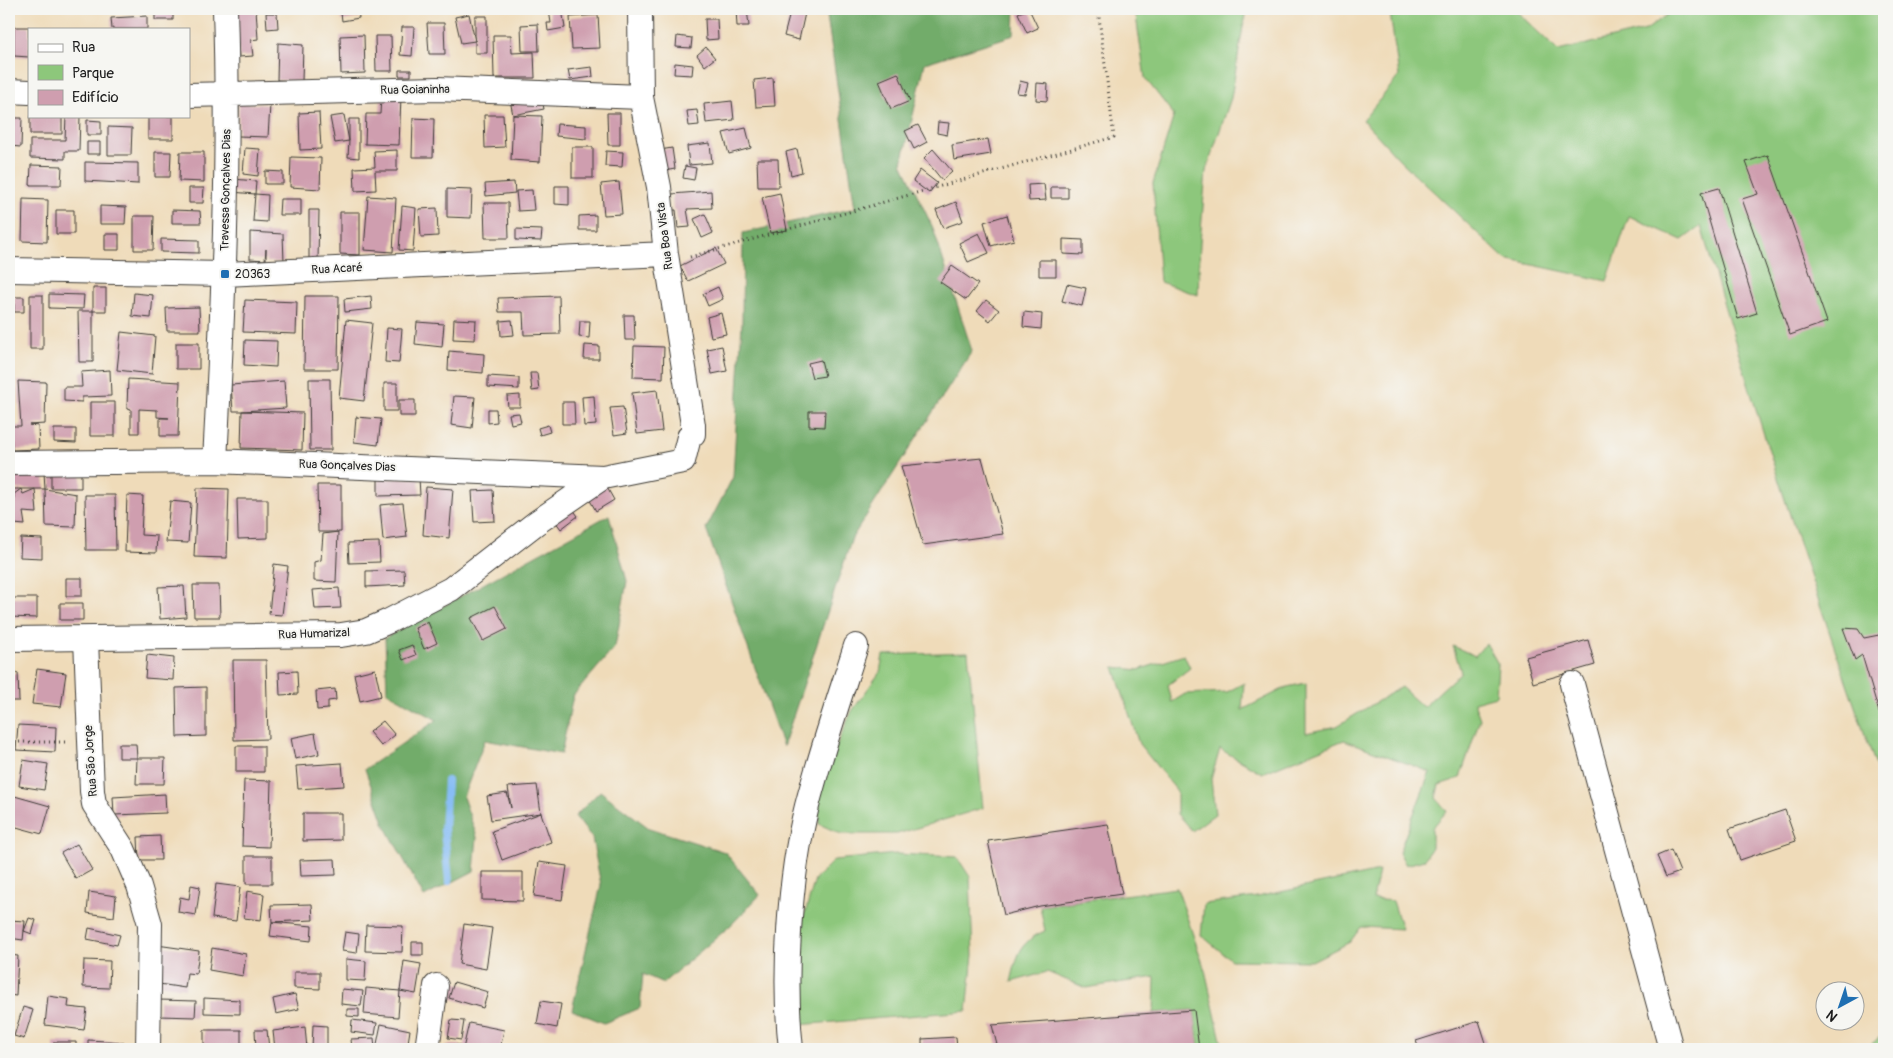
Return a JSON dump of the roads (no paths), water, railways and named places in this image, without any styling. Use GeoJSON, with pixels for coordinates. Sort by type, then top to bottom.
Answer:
{"type":"FeatureCollection","features":[{"type":"Feature","properties":{"kind":"street","name":"Travessa Gonçalves Dias"},"geometry":{"type":"LineString","coordinates":[[216,461],[225,274],[228,95],[225,9]]}},
{"type":"Feature","properties":{"kind":"street","name":"Rua Boa Vista"},"geometry":{"type":"LineString","coordinates":[[640,9],[641,97],[659,187],[667,259],[693,425],[693,434],[690,437],[683,461]]}},
{"type":"Feature","properties":{"kind":"street","name":"Rua Goianinha"},"geometry":{"type":"LineString","coordinates":[[190,94],[228,95],[437,89],[641,97]]}},
{"type":"Feature","properties":{"kind":"street"},"geometry":{"type":"LineString","coordinates":[[9,91],[28,92]]}},
{"type":"Feature","properties":{"kind":"street","name":"Rua Acaré"},"geometry":{"type":"LineString","coordinates":[[9,270],[225,274],[667,259]]}},
{"type":"Feature","properties":{"kind":"street","name":"Rua Gonçalves Dias"},"geometry":{"type":"LineString","coordinates":[[9,463],[216,461],[603,477],[683,461]]}},
{"type":"Feature","properties":{"kind":"street","name":"Rua Humarizal"},"geometry":{"type":"LineString","coordinates":[[9,639],[341,635],[366,630],[451,589],[536,523],[603,477]]}},
{"type":"Feature","properties":{"kind":"street","name":"Rua São Jorge"},"geometry":{"type":"LineString","coordinates":[[86,639],[94,804],[123,849],[139,886],[150,924],[148,1049]]}},
{"type":"Feature","properties":{"kind":"street"},"geometry":{"type":"LineString","coordinates":[[792,1049],[788,964],[791,908],[799,850],[806,808],[856,646]]}},
{"type":"Feature","properties":{"kind":"street"},"geometry":{"type":"LineString","coordinates":[[1572,684],[1671,1049]]}},
{"type":"Feature","properties":{"kind":"street"},"geometry":{"type":"LineString","coordinates":[[427,1049],[436,986]]}},
{"type":"Feature","properties":{"kind":"waterway"},"geometry":{"type":"LineString","coordinates":[[447,781],[444,830],[449,881]]}},
{"type":"Feature","properties":{"kind":"place","name":"20363"},"geometry":{"type":"Point","coordinates":[225,274]}}]}
